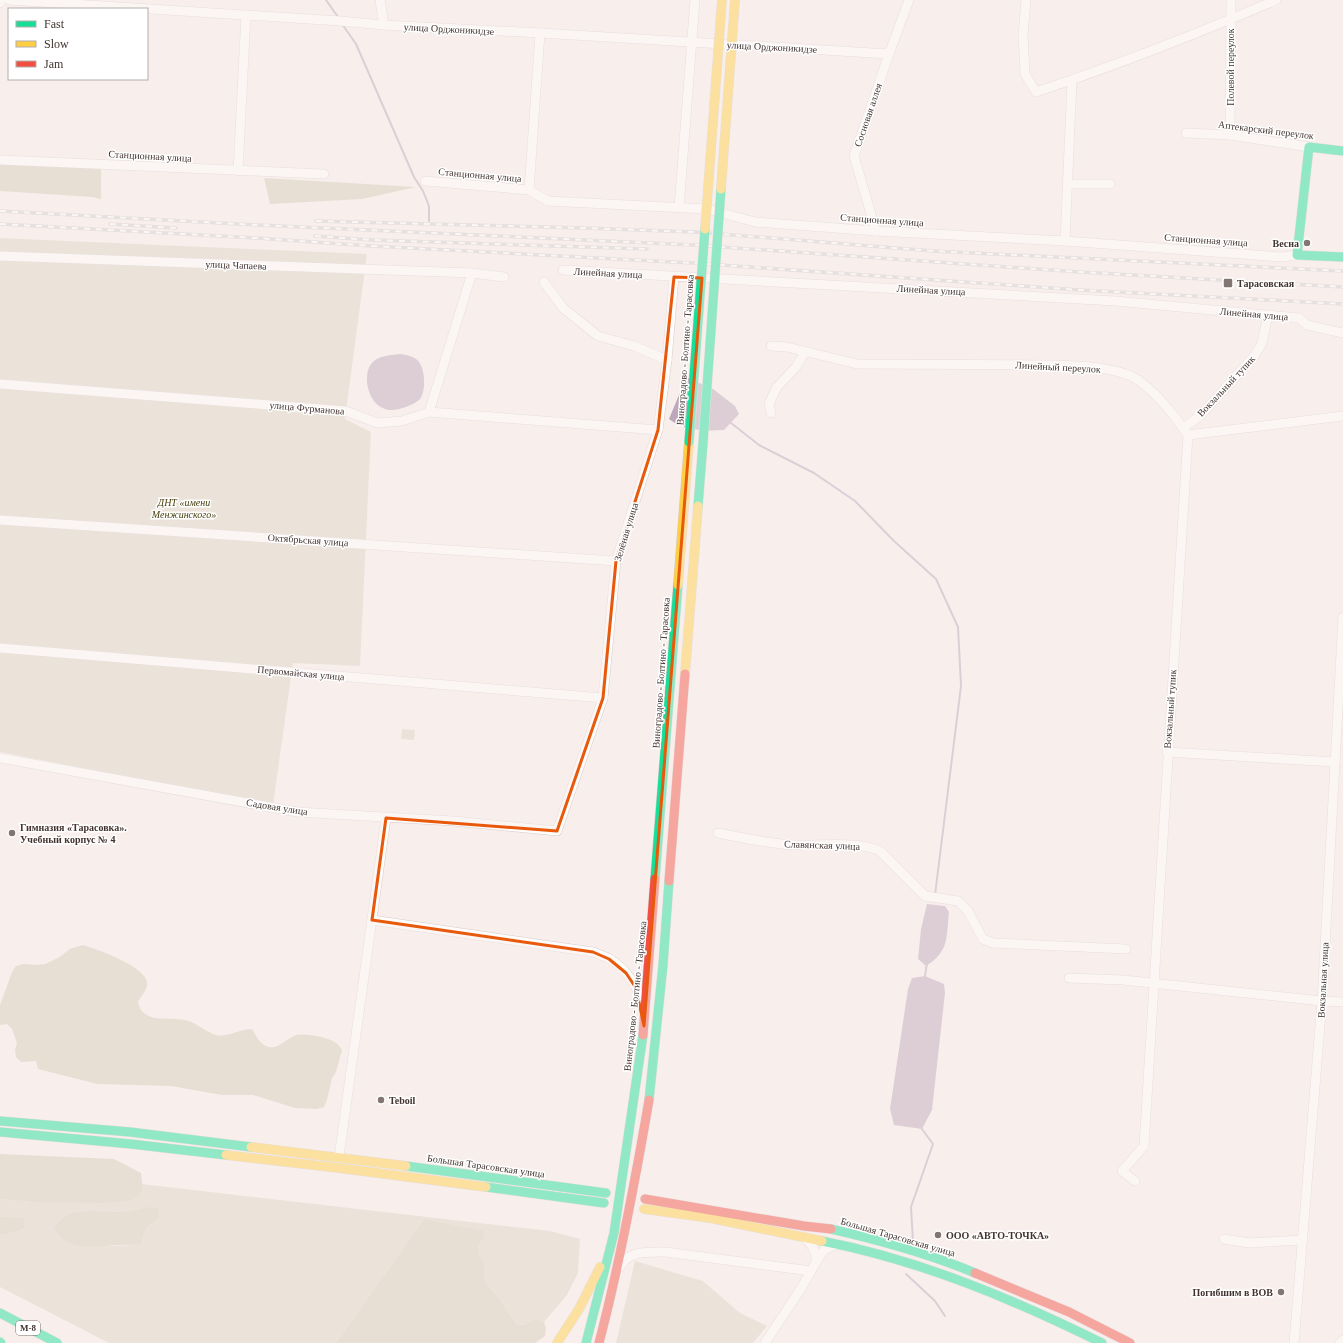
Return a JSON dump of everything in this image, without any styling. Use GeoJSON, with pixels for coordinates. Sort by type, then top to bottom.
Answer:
{"type":"FeatureCollection","features":[{"type":"Feature","properties":{"kind":"main road","name":"Виноградово - Болтино - Тарасовка"},"geometry":{"type":"LineString","coordinates":[[586,1343],[614,1233],[644,1026],[722,0]]}},
{"type":"Feature","properties":{"kind":"main road"},"geometry":{"type":"LineString","coordinates":[[599,1343],[617,1272],[637,1171],[653,1069],[663,965],[735,0]]}},
{"type":"Feature","properties":{"kind":"main road"},"geometry":{"type":"LineString","coordinates":[[1297,255],[1309,147]]}},
{"type":"Feature","properties":{"kind":"main road","name":"Аптекарский переулок"},"geometry":{"type":"LineString","coordinates":[[1309,147],[1343,151]]}},
{"type":"Feature","properties":{"kind":"main road","name":"Станционная улица"},"geometry":{"type":"LineString","coordinates":[[1297,255],[1343,257]]}},
{"type":"Feature","properties":{"kind":"main road","name":"Большая Тарасовская улица"},"geometry":{"type":"LineString","coordinates":[[0,1121],[130,1132],[363,1160],[606,1193]]}},
{"type":"Feature","properties":{"kind":"main road","name":"Большая Тарасовская улица"},"geometry":{"type":"LineString","coordinates":[[0,1132],[131,1144],[362,1171],[604,1203]]}},
{"type":"Feature","properties":{"kind":"main road","name":"Большая Тарасовская улица"},"geometry":{"type":"LineString","coordinates":[[645,1198],[804,1226],[828,1228],[867,1237],[959,1266],[1069,1312],[1130,1343]]}},
{"type":"Feature","properties":{"kind":"main road"},"geometry":{"type":"LineString","coordinates":[[644,1209],[710,1218],[872,1252],[955,1278],[1064,1324],[1102,1343]]}},
{"type":"Feature","properties":{"kind":"main road"},"geometry":{"type":"LineString","coordinates":[[557,1343],[579,1309],[614,1233]]}},
{"type":"Feature","properties":{"kind":"main road"},"geometry":{"type":"LineString","coordinates":[[606,1343],[611,1298]]}},
{"type":"Feature","properties":{"kind":"main road","name":"М-8"},"geometry":{"type":"LineString","coordinates":[[0,1313],[57,1343]]}},
{"type":"Feature","properties":{"kind":"street","name":"улица Орджоникидзе"},"geometry":{"type":"LineString","coordinates":[[9,0],[135,8]]}},
{"type":"Feature","properties":{"kind":"street"},"geometry":{"type":"LineString","coordinates":[[380,0],[384,25]]}},
{"type":"Feature","properties":{"kind":"street"},"geometry":{"type":"LineString","coordinates":[[679,208],[695,0]]}},
{"type":"Feature","properties":{"kind":"street","name":"Сосновая аллея"},"geometry":{"type":"LineString","coordinates":[[876,231],[854,156],[909,0]]}},
{"type":"Feature","properties":{"kind":"street"},"geometry":{"type":"LineString","coordinates":[[1026,0],[1023,35],[1025,74],[1036,92],[1072,80],[1230,20],[1276,0]]}},
{"type":"Feature","properties":{"kind":"street","name":"Полевой переулок"},"geometry":{"type":"LineString","coordinates":[[1230,135],[1231,0]]}},
{"type":"Feature","properties":{"kind":"street","name":"улица Орджоникидзе"},"geometry":{"type":"LineString","coordinates":[[148,9],[384,25],[889,54]]}},
{"type":"Feature","properties":{"kind":"street"},"geometry":{"type":"LineString","coordinates":[[238,171],[246,15]]}},
{"type":"Feature","properties":{"kind":"street"},"geometry":{"type":"LineString","coordinates":[[529,190],[540,33]]}},
{"type":"Feature","properties":{"kind":"street"},"geometry":{"type":"LineString","coordinates":[[1065,241],[1072,80]]}},
{"type":"Feature","properties":{"kind":"street","name":"Аптекарский переулок"},"geometry":{"type":"LineString","coordinates":[[1186,133],[1230,135],[1309,147]]}},
{"type":"Feature","properties":{"kind":"street","name":"Станционная улица"},"geometry":{"type":"LineString","coordinates":[[0,160],[324,174]]}},
{"type":"Feature","properties":{"kind":"street","name":"Станционная улица"},"geometry":{"type":"LineString","coordinates":[[425,180],[529,190],[548,201],[707,209],[755,222],[1281,256],[1297,255]]}},
{"type":"Feature","properties":{"kind":"street"},"geometry":{"type":"LineString","coordinates":[[1067,184],[1110,184]]}},
{"type":"Feature","properties":{"kind":"street","name":"улица Чапаева"},"geometry":{"type":"LineString","coordinates":[[0,256],[472,273]]}},
{"type":"Feature","properties":{"kind":"street","name":"Линейная улица"},"geometry":{"type":"LineString","coordinates":[[563,270],[1115,300],[1299,318],[1307,325],[1343,333]]}},
{"type":"Feature","properties":{"kind":"street"},"geometry":{"type":"LineString","coordinates":[[429,412],[472,273],[504,277]]}},
{"type":"Feature","properties":{"kind":"street","name":"Зелёная улица"},"geometry":{"type":"LineString","coordinates":[[557,831],[603,698],[616,561],[658,430],[667,360],[674,277]]}},
{"type":"Feature","properties":{"kind":"street"},"geometry":{"type":"LineString","coordinates":[[544,282],[563,308],[598,336],[634,346],[667,360]]}},
{"type":"Feature","properties":{"kind":"street","name":"Вокзальный тупик"},"geometry":{"type":"LineString","coordinates":[[1135,1181],[1122,1171],[1144,1146],[1155,983],[1186,431],[1259,349],[1268,316]]}},
{"type":"Feature","properties":{"kind":"street","name":"Линейный переулок"},"geometry":{"type":"LineString","coordinates":[[771,346],[787,347],[857,364],[1054,365],[1085,366],[1109,370],[1133,377],[1148,389],[1176,417],[1186,431]]}},
{"type":"Feature","properties":{"kind":"street"},"geometry":{"type":"LineString","coordinates":[[771,413],[769,404],[777,387],[796,366],[805,352]]}},
{"type":"Feature","properties":{"kind":"street","name":"улица Фурманова"},"geometry":{"type":"LineString","coordinates":[[0,384],[346,411],[377,423],[402,421],[429,412],[658,430]]}},
{"type":"Feature","properties":{"kind":"street"},"geometry":{"type":"LineString","coordinates":[[1186,431],[1343,416]]}},
{"type":"Feature","properties":{"kind":"street","name":"Октябрьская улица"},"geometry":{"type":"LineString","coordinates":[[0,520],[616,561]]}},
{"type":"Feature","properties":{"kind":"street","name":"Вокзальная улица"},"geometry":{"type":"LineString","coordinates":[[1294,1343],[1322,1001],[1343,617]]}},
{"type":"Feature","properties":{"kind":"street","name":"Первомайская улица"},"geometry":{"type":"LineString","coordinates":[[0,648],[603,698]]}},
{"type":"Feature","properties":{"kind":"street"},"geometry":{"type":"LineString","coordinates":[[1167,752],[1335,762]]}},
{"type":"Feature","properties":{"kind":"street","name":"Садовая улица"},"geometry":{"type":"LineString","coordinates":[[0,758],[297,812],[453,821],[557,831]]}},
{"type":"Feature","properties":{"kind":"street"},"geometry":{"type":"LineString","coordinates":[[339,1157],[386,818]]}},
{"type":"Feature","properties":{"kind":"street","name":"Славянская улица"},"geometry":{"type":"LineString","coordinates":[[718,833],[782,844],[855,846],[872,848],[880,851],[925,896],[958,901],[968,911],[983,939],[993,943],[1126,949]]}},
{"type":"Feature","properties":{"kind":"street"},"geometry":{"type":"LineString","coordinates":[[372,920],[599,954],[609,959],[626,973],[636,988],[641,1003],[644,1026]]}},
{"type":"Feature","properties":{"kind":"street"},"geometry":{"type":"LineString","coordinates":[[1069,978],[1123,980],[1343,1002]]}},
{"type":"Feature","properties":{"kind":"street"},"geometry":{"type":"LineString","coordinates":[[804,1238],[814,1248],[816,1261]]}},
{"type":"Feature","properties":{"kind":"street"},"geometry":{"type":"LineString","coordinates":[[1224,1239],[1248,1243],[1303,1240]]}},
{"type":"Feature","properties":{"kind":"street"},"geometry":{"type":"LineString","coordinates":[[765,1343],[802,1287],[816,1261],[825,1250],[839,1244]]}},
{"type":"Feature","properties":{"kind":"street"},"geometry":{"type":"LineString","coordinates":[[617,1272],[622,1263],[631,1255],[644,1252],[665,1252],[811,1271]]}},
{"type":"Feature","properties":{"kind":"street"},"geometry":{"type":"LineString","coordinates":[[1340,1343],[1343,1340]]}},
{"type":"Feature","properties":{"kind":"highlighted area"},"geometry":{"type":"Polygon","coordinates":[[[674,277],[702,278],[649,975],[644,1026],[636,988],[626,973],[609,959],[593,952],[372,920],[386,818],[557,831],[603,698],[616,561],[658,430],[674,277]]]}},
{"type":"Feature","properties":{"kind":"green space","name":"ДНТ «имени Менжинского»"},"geometry":{"type":"Polygon","coordinates":[[[0,238],[367,254],[345,419],[371,432],[360,666],[293,663],[273,805],[0,752],[0,238]]]}},
{"type":"Feature","properties":{"kind":"green space"},"geometry":{"type":"Polygon","coordinates":[[[402,729],[415,730],[414,740],[401,739],[402,729]]]}},
{"type":"Feature","properties":{"kind":"green space"},"geometry":{"type":"Polygon","coordinates":[[[142,1184],[550,1231],[580,1239],[578,1273],[567,1295],[544,1322],[537,1318],[524,1325],[516,1324],[503,1304],[484,1280],[485,1265],[478,1252],[479,1245],[483,1239],[424,1219],[336,1343],[109,1343],[0,1287],[0,1235],[23,1228],[24,1218],[0,1216],[0,1199],[31,1202],[143,1191],[142,1184]],[[147,1207],[125,1212],[95,1211],[110,1246],[142,1243],[144,1233],[149,1224],[147,1207]]]}},
{"type":"Feature","properties":{"kind":"green space"},"geometry":{"type":"Polygon","coordinates":[[[635,1261],[703,1281],[740,1313],[767,1326],[753,1343],[616,1343],[635,1261]]]}},
{"type":"Feature","properties":{"kind":"shaded area"},"geometry":{"type":"Polygon","coordinates":[[[0,163],[101,166],[101,199],[92,197],[0,191],[0,163]]]}},
{"type":"Feature","properties":{"kind":"shaded area"},"geometry":{"type":"Polygon","coordinates":[[[264,178],[416,187],[362,199],[270,204],[264,178]]]}},
{"type":"Feature","properties":{"kind":"shaded area"},"geometry":{"type":"Polygon","coordinates":[[[401,354],[413,357],[419,362],[423,372],[424,390],[420,399],[414,403],[396,410],[386,409],[381,407],[373,400],[368,389],[367,374],[371,364],[374,361],[387,356],[401,354]]]}},
{"type":"Feature","properties":{"kind":"shaded area"},"geometry":{"type":"Polygon","coordinates":[[[688,378],[713,389],[735,406],[739,414],[724,430],[702,430],[688,428],[669,419],[684,383],[688,378]]]}},
{"type":"Feature","properties":{"kind":"shaded area"},"geometry":{"type":"Polygon","coordinates":[[[927,904],[945,906],[949,912],[947,936],[943,949],[934,960],[926,966],[918,959],[921,929],[927,904]]]}},
{"type":"Feature","properties":{"kind":"shaded area"},"geometry":{"type":"Polygon","coordinates":[[[83,945],[99,950],[130,965],[145,977],[147,986],[138,1002],[141,1009],[152,1017],[181,1019],[195,1024],[212,1034],[220,1036],[252,1029],[261,1043],[270,1047],[277,1046],[298,1035],[321,1037],[337,1043],[342,1050],[324,1107],[317,1109],[295,1108],[253,1095],[222,1095],[171,1086],[97,1084],[38,1069],[36,1061],[21,1062],[16,1057],[15,1050],[17,1043],[12,1029],[7,1024],[0,1025],[0,1005],[12,972],[16,966],[23,964],[45,964],[58,958],[70,949],[83,945]]]}},
{"type":"Feature","properties":{"kind":"shaded area"},"geometry":{"type":"Polygon","coordinates":[[[925,976],[944,984],[945,993],[932,1110],[922,1129],[894,1125],[890,1109],[908,989],[912,978],[925,976]]]}},
{"type":"Feature","properties":{"kind":"shaded area"},"geometry":{"type":"Polygon","coordinates":[[[0,1154],[114,1159],[141,1173],[143,1191],[132,1200],[105,1203],[31,1202],[0,1199],[0,1154]]]}},
{"type":"Feature","properties":{"kind":"shaded area"},"geometry":{"type":"Polygon","coordinates":[[[147,1207],[158,1208],[159,1219],[151,1223],[145,1231],[142,1243],[139,1244],[84,1246],[70,1244],[60,1236],[54,1227],[62,1219],[72,1213],[95,1211],[125,1212],[147,1207]]]}},
{"type":"Feature","properties":{"kind":"shaded area"},"geometry":{"type":"Polygon","coordinates":[[[0,1216],[24,1218],[24,1228],[0,1235],[0,1216]]]}},
{"type":"Feature","properties":{"kind":"shaded area"},"geometry":{"type":"Polygon","coordinates":[[[424,1219],[483,1231],[483,1239],[479,1245],[478,1252],[485,1265],[484,1280],[503,1304],[516,1324],[524,1325],[537,1318],[544,1322],[546,1328],[545,1336],[535,1343],[336,1343],[424,1219]]]}},
{"type":"Feature","properties":{"kind":"waterway"},"geometry":{"type":"LineString","coordinates":[[326,0],[338,17]]}},
{"type":"Feature","properties":{"kind":"waterway"},"geometry":{"type":"LineString","coordinates":[[342,24],[356,44],[414,177],[423,191],[429,206],[429,221]]}},
{"type":"Feature","properties":{"kind":"waterway"},"geometry":{"type":"LineString","coordinates":[[731,423],[759,445],[814,473],[855,501],[894,541],[936,579],[958,627],[961,686],[935,895]]}},
{"type":"Feature","properties":{"kind":"waterway"},"geometry":{"type":"LineString","coordinates":[[925,976],[927,963]]}},
{"type":"Feature","properties":{"kind":"waterway"},"geometry":{"type":"LineString","coordinates":[[913,1242],[911,1207],[933,1144],[922,1129]]}},
{"type":"Feature","properties":{"kind":"waterway"},"geometry":{"type":"LineString","coordinates":[[906,1274],[935,1301],[945,1316]]}},
{"type":"Feature","properties":{"kind":"railway"},"geometry":{"type":"LineString","coordinates":[[0,211],[257,225],[694,245],[1080,272],[1343,287]]}},
{"type":"Feature","properties":{"kind":"railway"},"geometry":{"type":"LineString","coordinates":[[316,221],[695,232],[933,251],[1343,271]]}},
{"type":"Feature","properties":{"kind":"railway"},"geometry":{"type":"LineString","coordinates":[[0,224],[692,263],[1080,290],[1343,304]]}},
{"type":"Feature","properties":{"kind":"railway"},"geometry":{"type":"LineString","coordinates":[[110,224],[176,228]]}},
{"type":"Feature","properties":{"kind":"railway"},"geometry":{"type":"LineString","coordinates":[[315,236],[372,240],[647,249]]}},
{"type":"Feature","properties":{"kind":"traffic: fast"},"geometry":{"type":"LineString","coordinates":[[1343,151],[1309,147],[1297,255],[1343,257]]}},
{"type":"Feature","properties":{"kind":"traffic: fast"},"geometry":{"type":"LineString","coordinates":[[703,443],[721,189]]}},
{"type":"Feature","properties":{"kind":"traffic: fast"},"geometry":{"type":"LineString","coordinates":[[689,442],[705,229]]}},
{"type":"Feature","properties":{"kind":"traffic: fast"},"geometry":{"type":"LineString","coordinates":[[698,506],[703,443]]}},
{"type":"Feature","properties":{"kind":"traffic: fast"},"geometry":{"type":"LineString","coordinates":[[655,879],[678,585]]}},
{"type":"Feature","properties":{"kind":"traffic: fast"},"geometry":{"type":"LineString","coordinates":[[649,1100],[663,965],[669,881]]}},
{"type":"Feature","properties":{"kind":"traffic: fast"},"geometry":{"type":"LineString","coordinates":[[586,1343],[614,1233],[643,1035]]}},
{"type":"Feature","properties":{"kind":"traffic: fast"},"geometry":{"type":"LineString","coordinates":[[0,1121],[130,1132],[251,1147]]}},
{"type":"Feature","properties":{"kind":"traffic: fast"},"geometry":{"type":"LineString","coordinates":[[0,1132],[131,1144],[226,1155]]}},
{"type":"Feature","properties":{"kind":"traffic: fast"},"geometry":{"type":"LineString","coordinates":[[406,1166],[606,1193]]}},
{"type":"Feature","properties":{"kind":"traffic: fast"},"geometry":{"type":"LineString","coordinates":[[486,1187],[604,1203]]}},
{"type":"Feature","properties":{"kind":"traffic: fast"},"geometry":{"type":"LineString","coordinates":[[831,1229],[904,1248],[975,1273]]}},
{"type":"Feature","properties":{"kind":"traffic: fast"},"geometry":{"type":"LineString","coordinates":[[822,1241],[859,1249],[930,1270],[1000,1296],[1102,1343]]}},
{"type":"Feature","properties":{"kind":"traffic: fast"},"geometry":{"type":"LineString","coordinates":[[0,1313],[57,1343]]}},
{"type":"Feature","properties":{"kind":"traffic: slow"},"geometry":{"type":"LineString","coordinates":[[705,229],[722,0]]}},
{"type":"Feature","properties":{"kind":"traffic: slow"},"geometry":{"type":"LineString","coordinates":[[721,189],[735,0]]}},
{"type":"Feature","properties":{"kind":"traffic: slow"},"geometry":{"type":"LineString","coordinates":[[678,585],[689,442]]}},
{"type":"Feature","properties":{"kind":"traffic: slow"},"geometry":{"type":"LineString","coordinates":[[685,674],[698,506]]}},
{"type":"Feature","properties":{"kind":"traffic: slow"},"geometry":{"type":"LineString","coordinates":[[251,1147],[406,1166]]}},
{"type":"Feature","properties":{"kind":"traffic: slow"},"geometry":{"type":"LineString","coordinates":[[226,1155],[486,1187]]}},
{"type":"Feature","properties":{"kind":"traffic: slow"},"geometry":{"type":"LineString","coordinates":[[644,1209],[710,1218],[822,1241]]}},
{"type":"Feature","properties":{"kind":"traffic: slow"},"geometry":{"type":"LineString","coordinates":[[557,1343],[579,1309],[600,1267]]}},
{"type":"Feature","properties":{"kind":"traffic: jam"},"geometry":{"type":"LineString","coordinates":[[669,881],[685,674]]}},
{"type":"Feature","properties":{"kind":"traffic: jam"},"geometry":{"type":"LineString","coordinates":[[643,1035],[655,879]]}},
{"type":"Feature","properties":{"kind":"traffic: jam"},"geometry":{"type":"LineString","coordinates":[[599,1343],[627,1222],[649,1100]]}},
{"type":"Feature","properties":{"kind":"traffic: jam"},"geometry":{"type":"LineString","coordinates":[[645,1199],[804,1226],[831,1229]]}},
{"type":"Feature","properties":{"kind":"traffic: jam"},"geometry":{"type":"LineString","coordinates":[[975,1273],[1069,1312],[1130,1343]]}},
{"type":"Feature","properties":{"kind":"place","name":"Весна"},"geometry":{"type":"Point","coordinates":[1307,243]}},
{"type":"Feature","properties":{"kind":"place","name":"Тарасовская"},"geometry":{"type":"Point","coordinates":[1228,283]}},
{"type":"Feature","properties":{"kind":"place","name":"Гимназия «Тарасовка». Учебный корпус № 4"},"geometry":{"type":"Point","coordinates":[12,833]}},
{"type":"Feature","properties":{"kind":"place","name":"Teboil"},"geometry":{"type":"Point","coordinates":[381,1100]}},
{"type":"Feature","properties":{"kind":"place","name":"ООО «АВТО-ТОЧКА»"},"geometry":{"type":"Point","coordinates":[938,1235]}},
{"type":"Feature","properties":{"kind":"place","name":"Погибшим в ВОВ"},"geometry":{"type":"Point","coordinates":[1281,1292]}}]}
